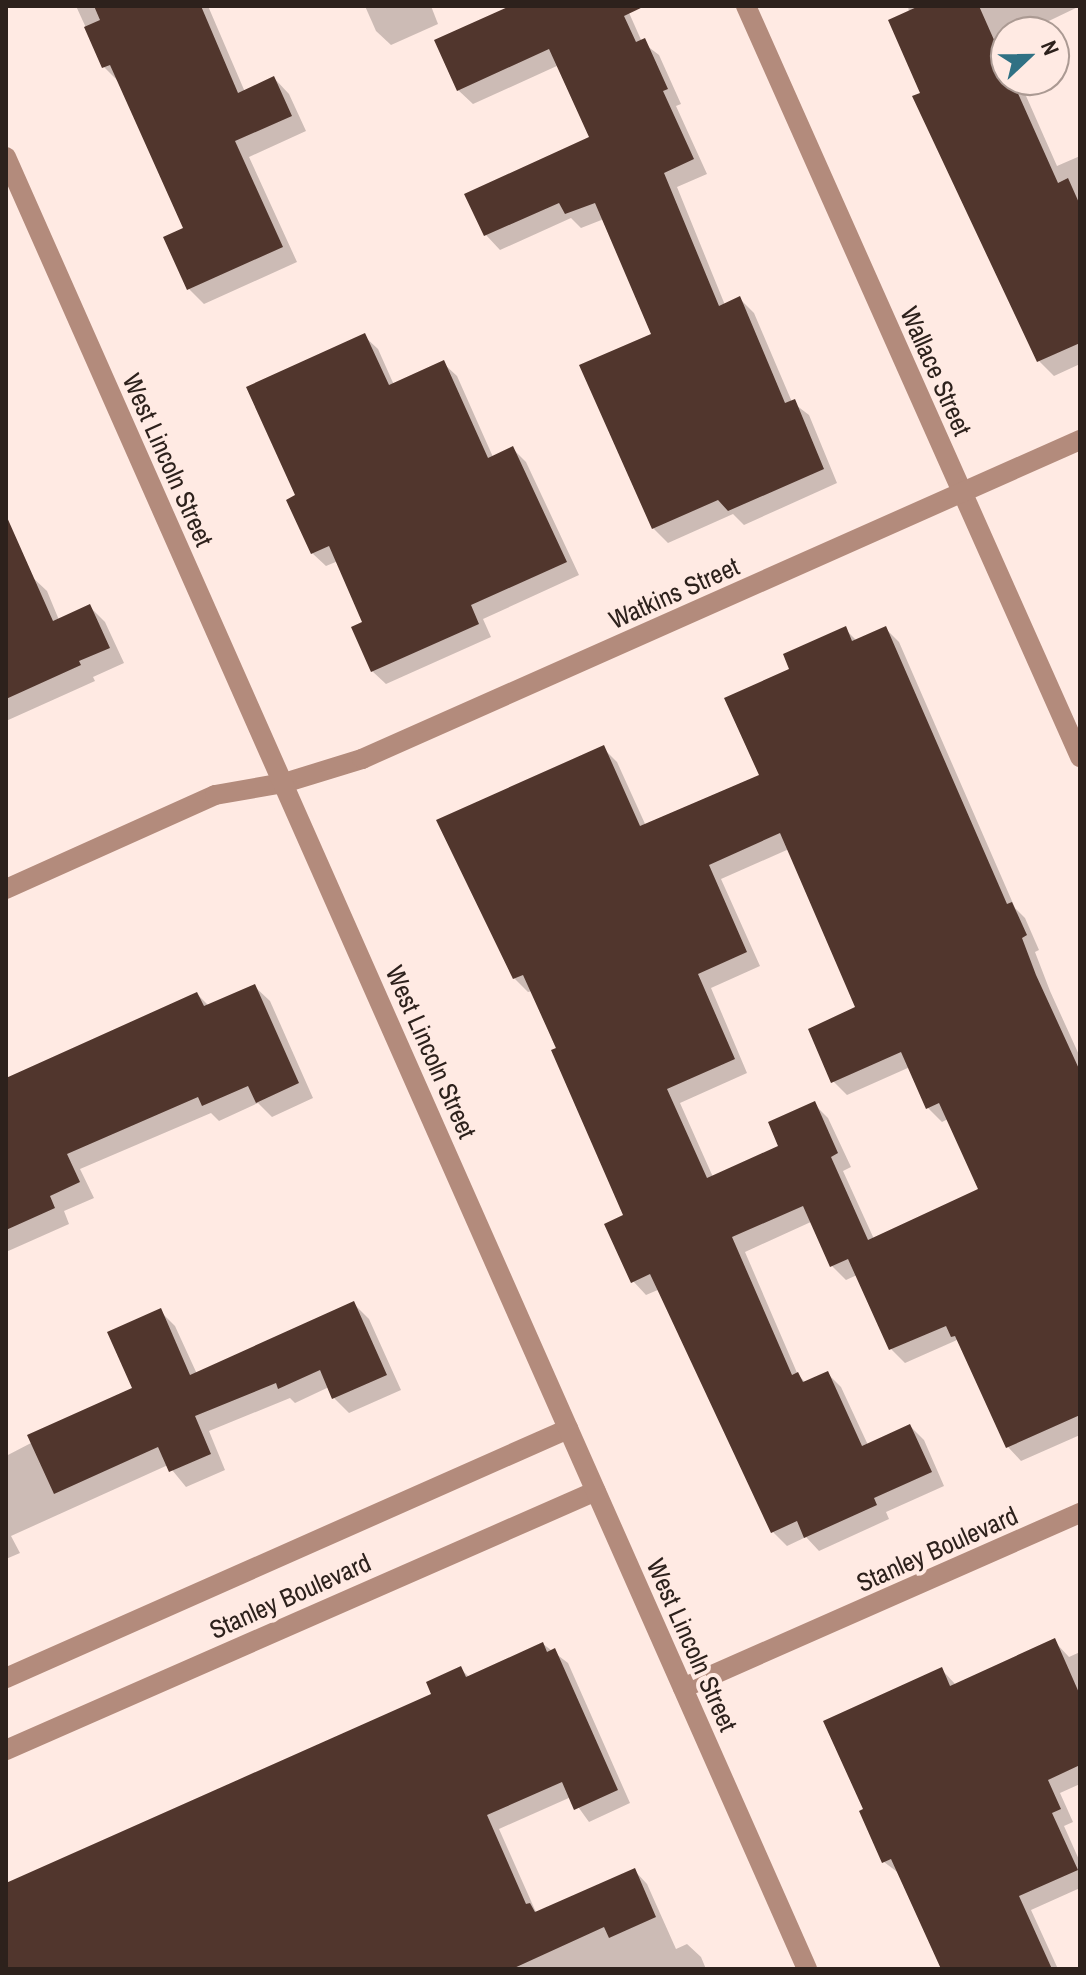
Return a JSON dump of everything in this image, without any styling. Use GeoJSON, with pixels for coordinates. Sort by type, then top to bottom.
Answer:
{"type":"FeatureCollection","features":[{"type":"Feature","properties":{"kind":"street","name":"Wallace Street"},"geometry":{"type":"LineString","coordinates":[[746,6],[1080,757]]}},
{"type":"Feature","properties":{"kind":"street","name":"West Lincoln Street"},"geometry":{"type":"LineString","coordinates":[[6,157],[807,1969]]}},
{"type":"Feature","properties":{"kind":"street","name":"Watkins Street"},"geometry":{"type":"LineString","coordinates":[[6,889],[215,795],[284,783],[362,759],[1080,440]]}},
{"type":"Feature","properties":{"kind":"street","name":"Stanley Boulevard"},"geometry":{"type":"LineString","coordinates":[[6,1678],[568,1429]]}},
{"type":"Feature","properties":{"kind":"street","name":"Stanley Boulevard"},"geometry":{"type":"LineString","coordinates":[[6,1750],[596,1491]]}},
{"type":"Feature","properties":{"kind":"street","name":"Stanley Boulevard"},"geometry":{"type":"LineString","coordinates":[[683,1688],[1080,1513]]}},
{"type":"Feature","properties":{"kind":"building"},"geometry":{"type":"Polygon","coordinates":[[[94,6],[201,6],[238,93],[274,76],[292,116],[235,141],[283,247],[187,290],[163,237],[183,228],[110,65],[102,68],[84,27],[100,20],[94,6]]]}},
{"type":"Feature","properties":{"kind":"building"},"geometry":{"type":"Polygon","coordinates":[[[510,6],[645,6],[624,16],[636,42],[645,38],[668,89],[663,91],[694,159],[664,173],[719,306],[740,296],[785,403],[795,399],[824,469],[728,511],[718,500],[652,529],[579,365],[651,334],[595,203],[565,214],[559,203],[484,236],[464,194],[589,137],[549,49],[457,91],[434,40],[510,6]]]}},
{"type":"Feature","properties":{"kind":"building"},"geometry":{"type":"Polygon","coordinates":[[[919,6],[979,6],[990,31],[990,96],[1019,96],[1058,183],[1068,178],[1080,205],[1080,343],[1037,362],[912,96],[920,93],[888,20],[919,6]]]}},
{"type":"Feature","properties":{"kind":"building"},"geometry":{"type":"Polygon","coordinates":[[[365,333],[389,385],[444,360],[488,458],[513,446],[567,562],[471,605],[479,624],[371,672],[351,627],[362,622],[329,546],[311,554],[286,500],[295,495],[246,387],[365,333]]]}},
{"type":"Feature","properties":{"kind":"building"},"geometry":{"type":"Polygon","coordinates":[[[6,515],[53,621],[90,604],[110,648],[79,661],[81,665],[6,699],[6,515]]]}},
{"type":"Feature","properties":{"kind":"building"},"geometry":{"type":"Polygon","coordinates":[[[846,626],[852,641],[886,626],[1007,904],[1012,902],[1027,935],[1022,938],[1036,975],[1080,1071],[1080,1415],[1006,1448],[955,1336],[951,1337],[946,1326],[889,1350],[848,1259],[830,1267],[803,1206],[732,1237],[792,1375],[798,1372],[803,1382],[828,1371],[862,1446],[910,1424],[932,1472],[874,1498],[877,1505],[804,1538],[797,1521],[771,1533],[650,1274],[631,1283],[604,1224],[623,1215],[551,1050],[556,1048],[523,975],[513,979],[436,820],[604,745],[640,826],[759,775],[724,698],[789,669],[783,654],[846,626]],[[780,833],[709,865],[747,952],[698,974],[735,1059],[667,1089],[707,1178],[778,1146],[768,1122],[815,1101],[838,1153],[831,1157],[868,1240],[978,1189],[939,1103],[926,1109],[901,1052],[831,1083],[808,1029],[855,1007],[780,833]]]}},
{"type":"Feature","properties":{"kind":"building"},"geometry":{"type":"Polygon","coordinates":[[[255,984],[299,1083],[256,1103],[248,1086],[202,1106],[198,1097],[67,1154],[80,1182],[50,1196],[55,1208],[6,1230],[6,1078],[197,992],[204,1006],[255,984]]]}},
{"type":"Feature","properties":{"kind":"building"},"geometry":{"type":"Polygon","coordinates":[[[354,1301],[387,1375],[332,1399],[320,1370],[278,1389],[276,1383],[195,1416],[211,1454],[169,1472],[158,1447],[54,1494],[27,1435],[132,1388],[107,1332],[161,1308],[190,1375],[354,1301]]]}},
{"type":"Feature","properties":{"kind":"building"},"geometry":{"type":"Polygon","coordinates":[[[1055,1638],[1080,1695],[1080,1765],[1048,1780],[1061,1809],[1052,1813],[1078,1870],[1019,1896],[1052,1969],[941,1969],[891,1859],[882,1863],[859,1811],[863,1809],[823,1721],[942,1667],[950,1686],[1055,1638]]]}},
{"type":"Feature","properties":{"kind":"building"},"geometry":{"type":"Polygon","coordinates":[[[543,1642],[547,1652],[555,1648],[618,1790],[574,1810],[562,1782],[487,1815],[526,1904],[530,1903],[535,1912],[635,1868],[656,1917],[609,1938],[604,1927],[512,1969],[6,1969],[6,1883],[431,1694],[426,1682],[461,1666],[466,1677],[543,1642]]]}}]}
